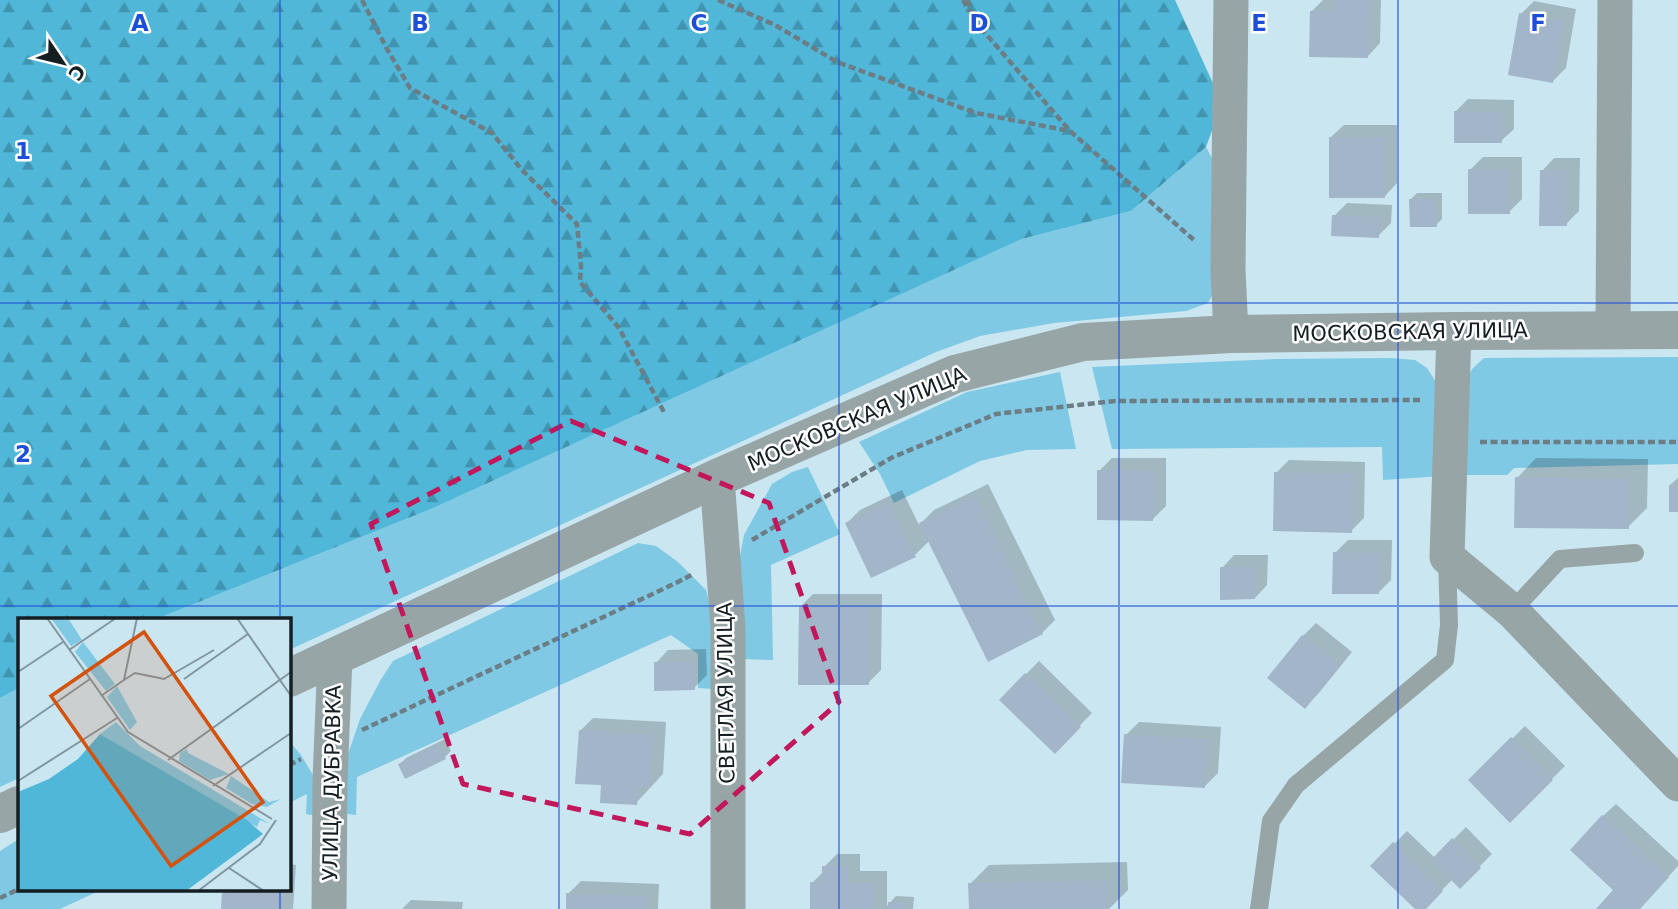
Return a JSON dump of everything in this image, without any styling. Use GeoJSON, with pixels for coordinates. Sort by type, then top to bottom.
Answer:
{"type":"FeatureCollection","features":[{"type":"Feature","properties":{"kind":"street"},"geometry":{"type":"LineString","coordinates":[[1231,0],[1228,269],[1231,334]]}},
{"type":"Feature","properties":{"kind":"street"},"geometry":{"type":"LineString","coordinates":[[1613,330],[1615,0]]}},
{"type":"Feature","properties":{"kind":"street","name":"МОСКОВСКАЯ УЛИЦА"},"geometry":{"type":"LineString","coordinates":[[290,678],[717,478],[955,374],[1083,342],[1231,334],[1678,330]]}},
{"type":"Feature","properties":{"kind":"street"},"geometry":{"type":"LineString","coordinates":[[1454,331],[1447,557],[1512,611],[1678,784]]}},
{"type":"Feature","properties":{"kind":"street","name":"СВЕТЛАЯ УЛИЦА"},"geometry":{"type":"LineString","coordinates":[[717,478],[727,627],[728,909]]}},
{"type":"Feature","properties":{"kind":"street","name":"УЛИЦА ДУБРАВКА"},"geometry":{"type":"LineString","coordinates":[[329,909],[335,657]]}},
{"type":"Feature","properties":{"kind":"street"},"geometry":{"type":"LineString","coordinates":[[0,814],[18,805]]}},
{"type":"Feature","properties":{"kind":"lane"},"geometry":{"type":"LineString","coordinates":[[1512,611],[1560,559],[1635,553]]}},
{"type":"Feature","properties":{"kind":"lane"},"geometry":{"type":"LineString","coordinates":[[1259,909],[1271,821],[1296,785],[1445,660],[1450,625],[1447,557]]}},
{"type":"Feature","properties":{"kind":"path"},"geometry":{"type":"LineString","coordinates":[[362,0],[410,88],[492,134],[522,170],[577,224],[582,266],[580,282],[620,328],[665,414]]}},
{"type":"Feature","properties":{"kind":"path"},"geometry":{"type":"LineString","coordinates":[[718,0],[775,25],[837,62],[976,113],[1070,131]]}},
{"type":"Feature","properties":{"kind":"path"},"geometry":{"type":"LineString","coordinates":[[965,0],[973,19],[1070,131],[1228,269]]}},
{"type":"Feature","properties":{"kind":"path"},"geometry":{"type":"LineString","coordinates":[[290,765],[676,583],[891,458],[996,414],[1115,401],[1452,402]]}},
{"type":"Feature","properties":{"kind":"path"},"geometry":{"type":"LineString","coordinates":[[1451,442],[1678,442]]}},
{"type":"Feature","properties":{"kind":"path"},"geometry":{"type":"LineString","coordinates":[[0,898],[18,889]]}},
{"type":"Feature","properties":{"kind":"highlighted area"},"geometry":{"type":"Polygon","coordinates":[[[571,421],[769,503],[839,702],[690,834],[463,784],[371,524],[571,421]]]}},
{"type":"Feature","properties":{"kind":"shaded area"},"geometry":{"type":"Polygon","coordinates":[[[1206,147],[1222,177],[1222,278],[1208,303],[1186,311],[1054,323],[980,336],[936,352],[290,650],[290,618],[159,618],[431,509],[1022,239],[1131,211],[1206,147]]]}},
{"type":"Feature","properties":{"kind":"shaded area"},"geometry":{"type":"Polygon","coordinates":[[[1678,357],[1678,464],[1514,468],[1507,475],[1461,475],[1463,385],[1473,368],[1484,358],[1678,357]]]}},
{"type":"Feature","properties":{"kind":"shaded area"},"geometry":{"type":"Polygon","coordinates":[[[1276,359],[1415,360],[1427,368],[1439,387],[1442,476],[1383,480],[1382,447],[1112,449],[1092,367],[1276,359]]]}},
{"type":"Feature","properties":{"kind":"shaded area"},"geometry":{"type":"Polygon","coordinates":[[[1060,372],[1076,449],[1027,450],[980,461],[894,503],[880,474],[859,442],[967,392],[1060,372]]]}},
{"type":"Feature","properties":{"kind":"shaded area"},"geometry":{"type":"Polygon","coordinates":[[[808,467],[840,534],[771,565],[773,660],[741,659],[738,567],[744,535],[772,484],[792,472],[808,467]]]}},
{"type":"Feature","properties":{"kind":"shaded area"},"geometry":{"type":"Polygon","coordinates":[[[638,543],[656,546],[678,562],[706,590],[712,613],[712,689],[698,688],[698,654],[671,635],[357,777],[356,815],[341,813],[342,772],[360,719],[393,661],[638,543]]]}},
{"type":"Feature","properties":{"kind":"shaded area"},"geometry":{"type":"Polygon","coordinates":[[[18,689],[18,778],[0,787],[0,698],[18,689]]]}},
{"type":"Feature","properties":{"kind":"shaded area"},"geometry":{"type":"Polygon","coordinates":[[[290,742],[316,780],[316,816],[306,814],[307,794],[290,802],[290,742]]]}},
{"type":"Feature","properties":{"kind":"shaded area"},"geometry":{"type":"Polygon","coordinates":[[[18,840],[18,892],[97,892],[60,909],[0,909],[0,851],[18,840]]]}},
{"type":"Feature","properties":{"kind":"green space"},"geometry":{"type":"Polygon","coordinates":[[[0,0],[1175,0],[1222,103],[1206,147],[1131,211],[1022,239],[431,509],[159,618],[18,618],[18,689],[0,698],[0,0]]]}},
{"type":"Feature","properties":{"kind":"building"},"geometry":{"type":"Polygon","coordinates":[[[1335,0],[1369,0],[1368,58],[1309,57],[1310,11],[1335,11],[1335,0]]]}},
{"type":"Feature","properties":{"kind":"building"},"geometry":{"type":"Polygon","coordinates":[[[1519,13],[1564,21],[1553,83],[1508,75],[1519,13]]]}},
{"type":"Feature","properties":{"kind":"building"},"geometry":{"type":"Polygon","coordinates":[[[1454,111],[1502,112],[1502,143],[1454,143],[1454,111]]]}},
{"type":"Feature","properties":{"kind":"building"},"geometry":{"type":"Polygon","coordinates":[[[1329,137],[1385,137],[1385,198],[1329,198],[1329,137]]]}},
{"type":"Feature","properties":{"kind":"building"},"geometry":{"type":"Polygon","coordinates":[[[1468,169],[1510,169],[1510,214],[1468,214],[1468,169]]]}},
{"type":"Feature","properties":{"kind":"building"},"geometry":{"type":"Polygon","coordinates":[[[1540,170],[1568,170],[1567,226],[1539,226],[1540,170]]]}},
{"type":"Feature","properties":{"kind":"building"},"geometry":{"type":"Polygon","coordinates":[[[1409,199],[1436,199],[1437,227],[1410,227],[1409,199]]]}},
{"type":"Feature","properties":{"kind":"building"},"geometry":{"type":"Polygon","coordinates":[[[1332,215],[1380,217],[1379,238],[1331,236],[1332,215]]]}},
{"type":"Feature","properties":{"kind":"building"},"geometry":{"type":"Polygon","coordinates":[[[1097,470],[1154,470],[1153,521],[1097,520],[1097,470]]]}},
{"type":"Feature","properties":{"kind":"building"},"geometry":{"type":"Polygon","coordinates":[[[1274,472],[1353,474],[1352,533],[1273,531],[1274,472]]]}},
{"type":"Feature","properties":{"kind":"building"},"geometry":{"type":"Polygon","coordinates":[[[1515,477],[1629,478],[1629,529],[1514,528],[1515,477]]]}},
{"type":"Feature","properties":{"kind":"building"},"geometry":{"type":"Polygon","coordinates":[[[1669,485],[1678,485],[1678,512],[1669,512],[1669,485]]]}},
{"type":"Feature","properties":{"kind":"building"},"geometry":{"type":"Polygon","coordinates":[[[975,496],[1043,634],[988,662],[919,523],[975,496]]]}},
{"type":"Feature","properties":{"kind":"building"},"geometry":{"type":"Polygon","coordinates":[[[889,502],[916,557],[871,578],[845,523],[889,502]]]}},
{"type":"Feature","properties":{"kind":"building"},"geometry":{"type":"Polygon","coordinates":[[[1333,552],[1380,553],[1379,594],[1332,594],[1333,552]]]}},
{"type":"Feature","properties":{"kind":"building"},"geometry":{"type":"Polygon","coordinates":[[[1220,567],[1255,567],[1255,599],[1220,600],[1220,567]]]}},
{"type":"Feature","properties":{"kind":"building"},"geometry":{"type":"Polygon","coordinates":[[[799,606],[869,606],[869,685],[798,685],[799,606]]]}},
{"type":"Feature","properties":{"kind":"building"},"geometry":{"type":"Polygon","coordinates":[[[1302,635],[1340,666],[1305,709],[1267,678],[1302,635]]]}},
{"type":"Feature","properties":{"kind":"building"},"geometry":{"type":"Polygon","coordinates":[[[694,661],[695,690],[654,691],[654,662],[694,661]]]}},
{"type":"Feature","properties":{"kind":"building"},"geometry":{"type":"Polygon","coordinates":[[[1025,673],[1081,727],[1055,754],[999,700],[1025,673]]]}},
{"type":"Feature","properties":{"kind":"building"},"geometry":{"type":"Polygon","coordinates":[[[579,730],[654,734],[650,788],[638,788],[637,805],[600,803],[601,785],[575,784],[579,730]]]}},
{"type":"Feature","properties":{"kind":"building"},"geometry":{"type":"Polygon","coordinates":[[[1124,734],[1208,739],[1205,788],[1121,783],[1124,734]]]}},
{"type":"Feature","properties":{"kind":"building"},"geometry":{"type":"Polygon","coordinates":[[[1511,737],[1553,780],[1510,823],[1468,780],[1511,737]]]}},
{"type":"Feature","properties":{"kind":"building"},"geometry":{"type":"Polygon","coordinates":[[[439,744],[446,759],[405,779],[398,764],[439,744]]]}},
{"type":"Feature","properties":{"kind":"building"},"geometry":{"type":"Polygon","coordinates":[[[1602,815],[1669,877],[1640,909],[1596,909],[1613,890],[1570,850],[1602,815]]]}},
{"type":"Feature","properties":{"kind":"building"},"geometry":{"type":"Polygon","coordinates":[[[1452,838],[1481,868],[1460,889],[1431,860],[1452,838]]]}},
{"type":"Feature","properties":{"kind":"building"},"geometry":{"type":"Polygon","coordinates":[[[1393,842],[1443,891],[1426,909],[1415,909],[1370,866],[1393,842]]]}},
{"type":"Feature","properties":{"kind":"building"},"geometry":{"type":"Polygon","coordinates":[[[822,866],[848,866],[848,883],[875,883],[875,909],[810,909],[810,882],[822,883],[822,866]]]}},
{"type":"Feature","properties":{"kind":"building"},"geometry":{"type":"Polygon","coordinates":[[[1109,880],[1109,909],[969,909],[968,883],[1109,880]]]}},
{"type":"Feature","properties":{"kind":"building"},"geometry":{"type":"Polygon","coordinates":[[[284,892],[282,909],[221,909],[222,893],[284,892]]]}},
{"type":"Feature","properties":{"kind":"building"},"geometry":{"type":"Polygon","coordinates":[[[566,893],[647,896],[647,909],[566,909],[566,893]]]}},
{"type":"Feature","properties":{"kind":"building"},"geometry":{"type":"Polygon","coordinates":[[[888,902],[908,902],[908,909],[888,909],[888,902]]]}}]}
